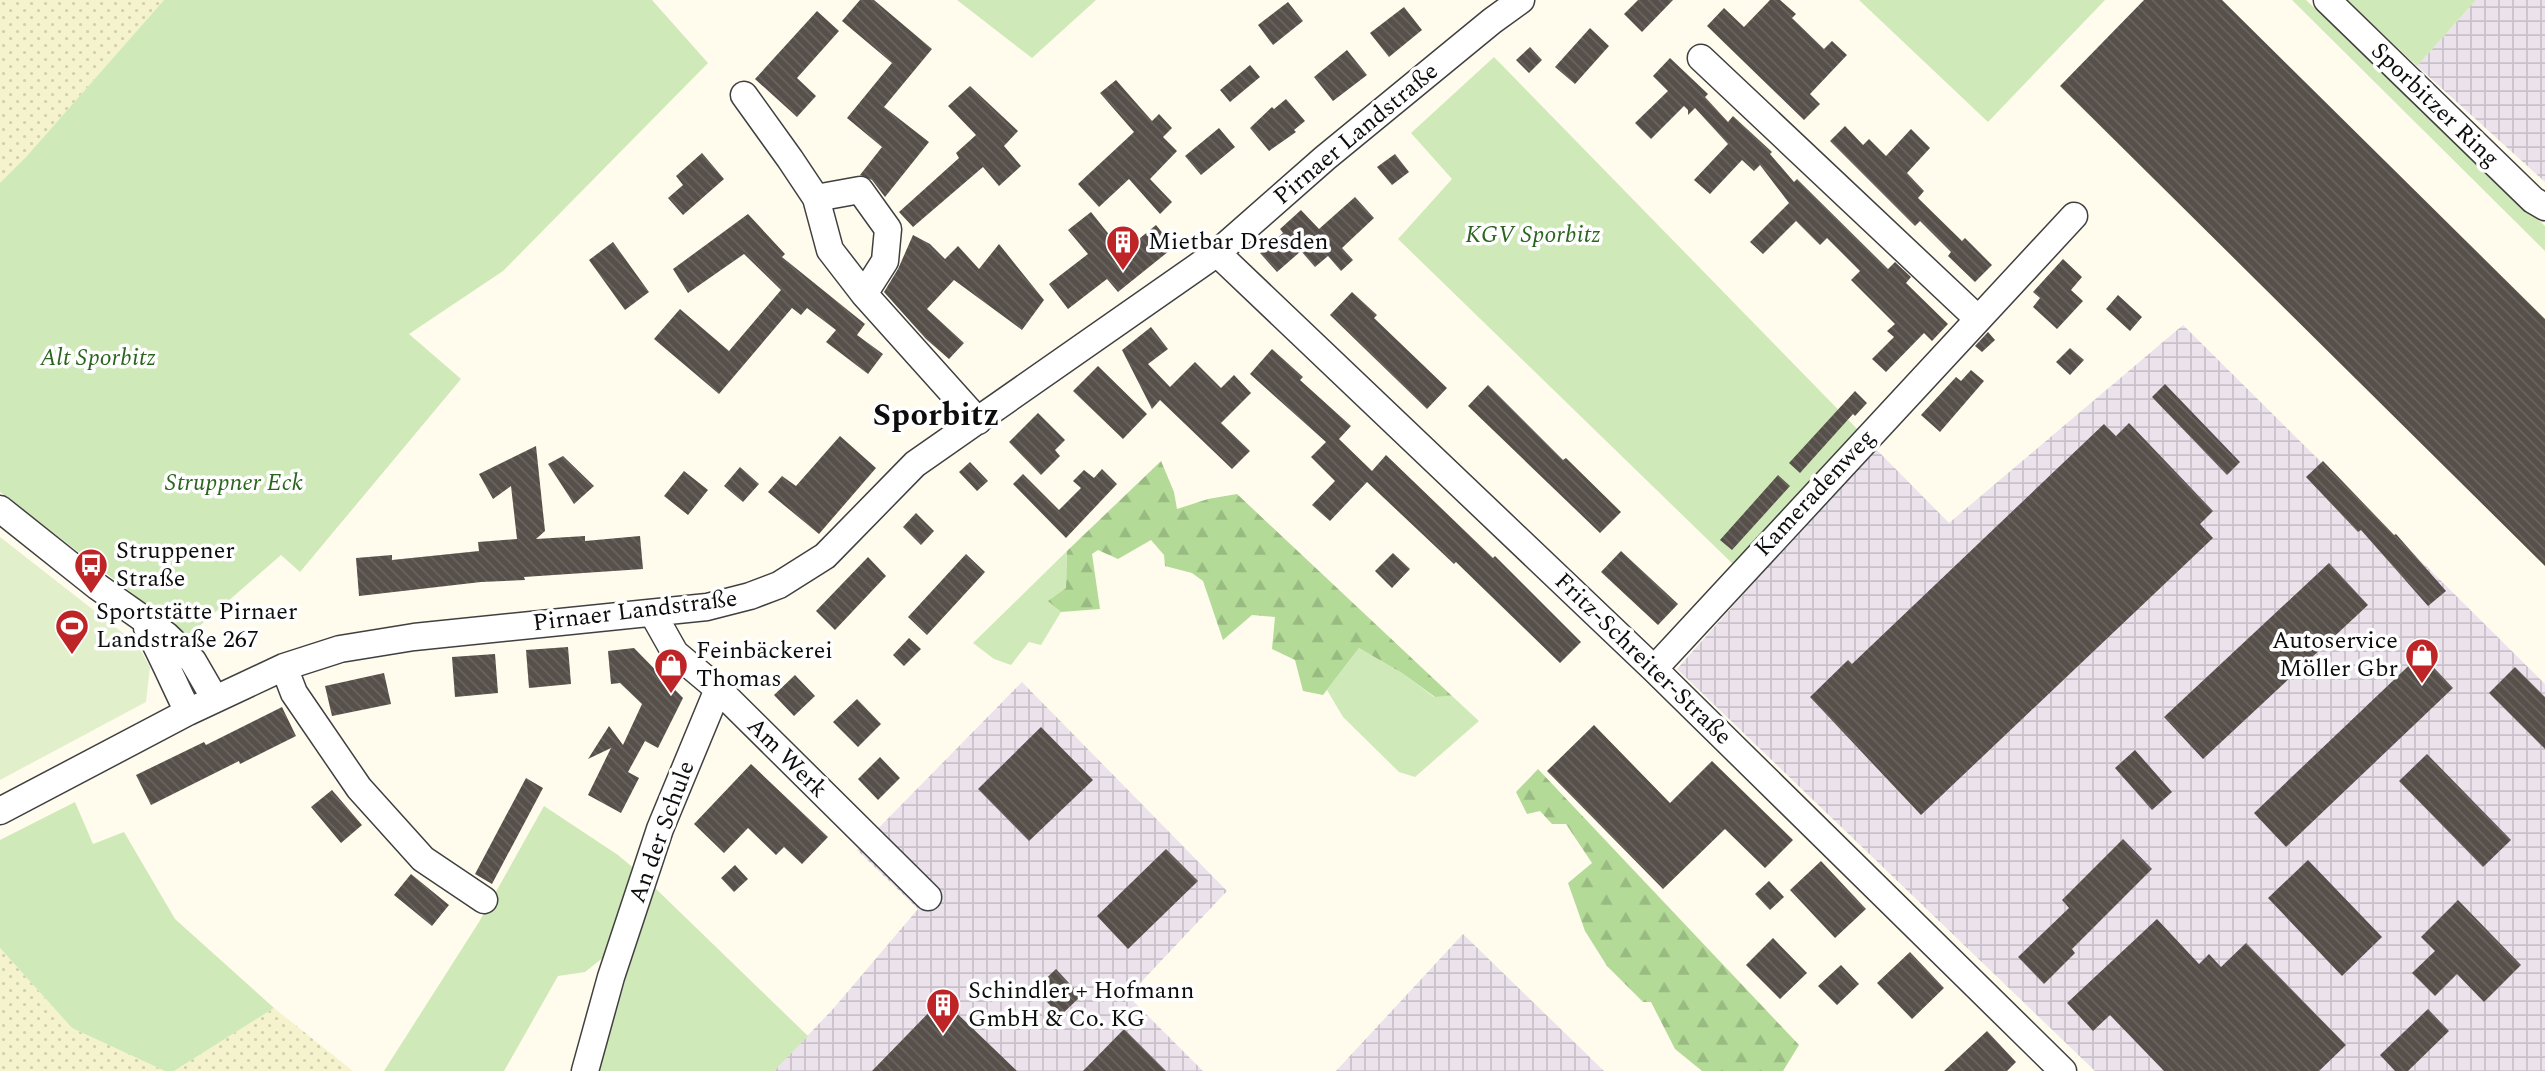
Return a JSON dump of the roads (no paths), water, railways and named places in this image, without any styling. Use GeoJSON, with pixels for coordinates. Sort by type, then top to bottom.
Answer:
{"type":"FeatureCollection","features":[{"type":"Feature","properties":{"kind":"street","name":"Pirnaer Landstraße"},"geometry":{"type":"LineString","coordinates":[[0,811],[215,699],[284,667],[340,649],[414,637],[707,607],[779,585],[825,556],[915,464],[1217,253],[1325,158],[1521,0]]}},
{"type":"Feature","properties":{"kind":"street","name":"Sporbitzer Ring"},"geometry":{"type":"LineString","coordinates":[[2327,0],[2533,200],[2545,207]]}},
{"type":"Feature","properties":{"kind":"street"},"geometry":{"type":"LineString","coordinates":[[1701,58],[1977,318]]}},
{"type":"Feature","properties":{"kind":"street"},"geometry":{"type":"LineString","coordinates":[[744,95],[816,198],[830,250],[864,294],[978,421]]}},
{"type":"Feature","properties":{"kind":"street"},"geometry":{"type":"LineString","coordinates":[[816,198],[860,190],[888,229],[885,261],[864,294]]}},
{"type":"Feature","properties":{"kind":"street","name":"Kameradenweg"},"geometry":{"type":"LineString","coordinates":[[1654,668],[2074,216]]}},
{"type":"Feature","properties":{"kind":"street","name":"Fritz-Schreiter-Straße"},"geometry":{"type":"LineString","coordinates":[[1217,253],[1654,668],[2063,1071]]}},
{"type":"Feature","properties":{"kind":"street"},"geometry":{"type":"LineString","coordinates":[[0,509],[142,620],[166,635],[193,661],[215,699]]}},
{"type":"Feature","properties":{"kind":"street","name":"Am Werk"},"geometry":{"type":"LineString","coordinates":[[653,614],[675,653],[718,689],[928,897]]}},
{"type":"Feature","properties":{"kind":"street"},"geometry":{"type":"LineString","coordinates":[[142,620],[163,656],[188,712]]}},
{"type":"Feature","properties":{"kind":"street"},"geometry":{"type":"LineString","coordinates":[[284,667],[294,693],[359,788],[423,859],[484,900]]}},
{"type":"Feature","properties":{"kind":"street","name":"An der Schule"},"geometry":{"type":"LineString","coordinates":[[585,1071],[611,977],[660,829],[718,689]]}},
{"type":"Feature","properties":{"kind":"place","name":"Mietbar Dresden"},"geometry":{"type":"Point","coordinates":[1123,272]}},
{"type":"Feature","properties":{"kind":"place","name":"Struppener Straße"},"geometry":{"type":"Point","coordinates":[91,595]}},
{"type":"Feature","properties":{"kind":"place","name":"Sportstätte Pirnaer Landstraße 267"},"geometry":{"type":"Point","coordinates":[72,656]}},
{"type":"Feature","properties":{"kind":"place","name":"Autoservice Möller Gbr"},"geometry":{"type":"Point","coordinates":[2422,685]}},
{"type":"Feature","properties":{"kind":"place","name":"Feinbäckerei Thomas"},"geometry":{"type":"Point","coordinates":[671,695]}},
{"type":"Feature","properties":{"kind":"place","name":"Schindler + Hofmann GmbH & Co. KG"},"geometry":{"type":"Point","coordinates":[943,1035]}},
{"type":"Feature","properties":{"kind":"district","name":"Sporbitz"},"geometry":{"type":"Point","coordinates":[936,415]}},
{"type":"Feature","properties":{"kind":"park label","name":"KGV Sporbitz"},"geometry":{"type":"Point","coordinates":[1533,235]}},
{"type":"Feature","properties":{"kind":"park label","name":"Alt Sporbitz"},"geometry":{"type":"Point","coordinates":[98,358]}},
{"type":"Feature","properties":{"kind":"park label","name":"Struppner Eck"},"geometry":{"type":"Point","coordinates":[234,483]}}]}
